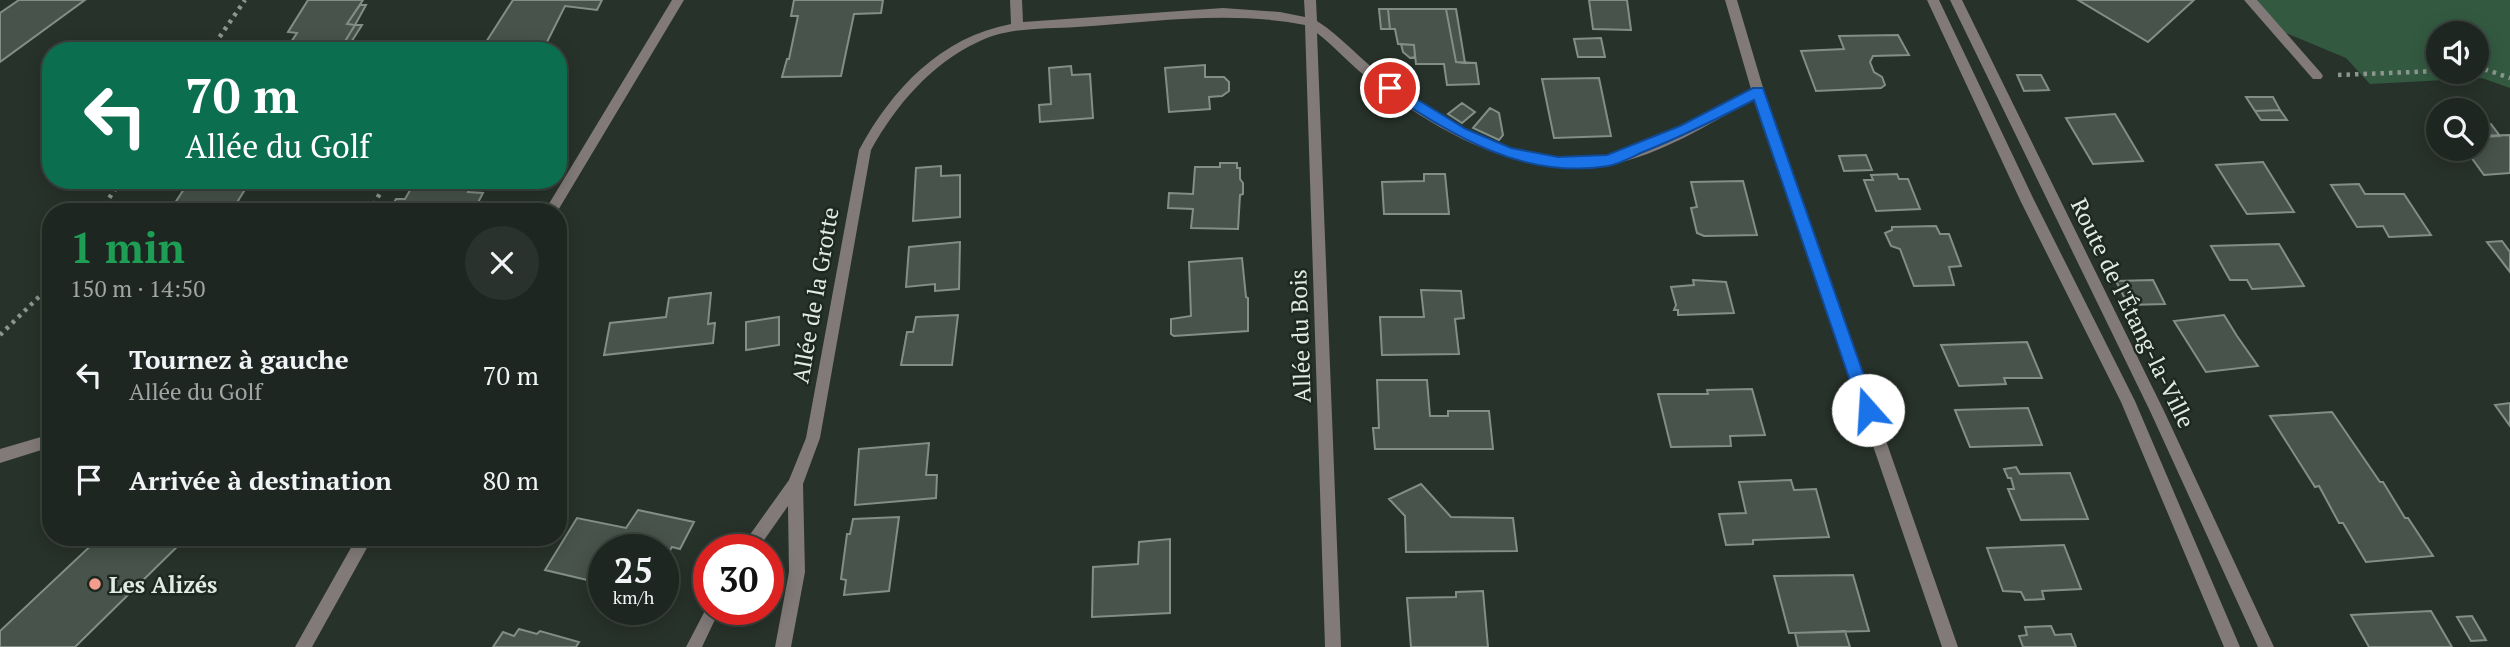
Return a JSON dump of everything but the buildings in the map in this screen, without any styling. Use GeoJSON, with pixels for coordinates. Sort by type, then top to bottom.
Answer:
{"type":"FeatureCollection","features":[{"type":"Feature","properties":{"kind":"street"},"geometry":{"type":"LineString","coordinates":[[567,184],[678,0]]}},
{"type":"Feature","properties":{"kind":"street"},"geometry":{"type":"LineString","coordinates":[[1016,0],[1017,27]]}},
{"type":"Feature","properties":{"kind":"street","name":"Allée du Bois"},"geometry":{"type":"LineString","coordinates":[[1310,0],[1333,647]]}},
{"type":"Feature","properties":{"kind":"street"},"geometry":{"type":"LineString","coordinates":[[1731,0],[1758,92],[1950,647]]}},
{"type":"Feature","properties":{"kind":"street","name":"Route de l'Étang-la-Ville"},"geometry":{"type":"LineString","coordinates":[[1933,0],[2028,202],[2128,401],[2232,647]]}},
{"type":"Feature","properties":{"kind":"street","name":"Route de l'Étang-la-Ville"},"geometry":{"type":"LineString","coordinates":[[1956,0],[2157,411],[2266,647]]}},
{"type":"Feature","properties":{"kind":"street"},"geometry":{"type":"LineString","coordinates":[[2250,0],[2316,76]]}},
{"type":"Feature","properties":{"kind":"street","name":"Allée de la Grotte"},"geometry":{"type":"LineString","coordinates":[[783,647],[797,572],[795,484],[813,438],[865,150],[880,119],[905,90],[938,61],[975,38],[1017,27],[1167,15],[1244,14],[1312,23]]}},
{"type":"Feature","properties":{"kind":"street"},"geometry":{"type":"LineString","coordinates":[[1312,23],[1396,93],[1461,132],[1508,152],[1558,163],[1608,160],[1685,129],[1758,92]]}},
{"type":"Feature","properties":{"kind":"street"},"geometry":{"type":"LineString","coordinates":[[0,456],[42,443]]}},
{"type":"Feature","properties":{"kind":"street"},"geometry":{"type":"LineString","coordinates":[[759,534],[795,484]]}},
{"type":"Feature","properties":{"kind":"street"},"geometry":{"type":"LineString","coordinates":[[303,647],[360,546]]}},
{"type":"Feature","properties":{"kind":"street"},"geometry":{"type":"LineString","coordinates":[[694,647],[704,625]]}},
{"type":"Feature","properties":{"kind":"path"},"geometry":{"type":"LineString","coordinates":[[216,42],[245,0]]}},
{"type":"Feature","properties":{"kind":"path"},"geometry":{"type":"LineString","coordinates":[[2489,70],[2510,78]]}},
{"type":"Feature","properties":{"kind":"path"},"geometry":{"type":"LineString","coordinates":[[2316,76],[2426,71]]}},
{"type":"Feature","properties":{"kind":"path"},"geometry":{"type":"LineString","coordinates":[[0,335],[42,294]]}},
{"type":"Feature","properties":{"kind":"green space"},"geometry":{"type":"Polygon","coordinates":[[[2256,0],[2510,0],[2510,88],[2489,80],[2489,21],[2426,21],[2426,81],[2370,84],[2346,58],[2286,33],[2256,0]]]}},
{"type":"Feature","properties":{"kind":"place","name":"Les Alizés"},"geometry":{"type":"Point","coordinates":[95,584]}},
{"type":"Feature","properties":{"kind":"route"},"geometry":{"type":"LineString","coordinates":[[1390,88],[1461,132],[1508,152],[1558,163],[1608,160],[1685,129],[1758,92],[1868,410]]}}]}
